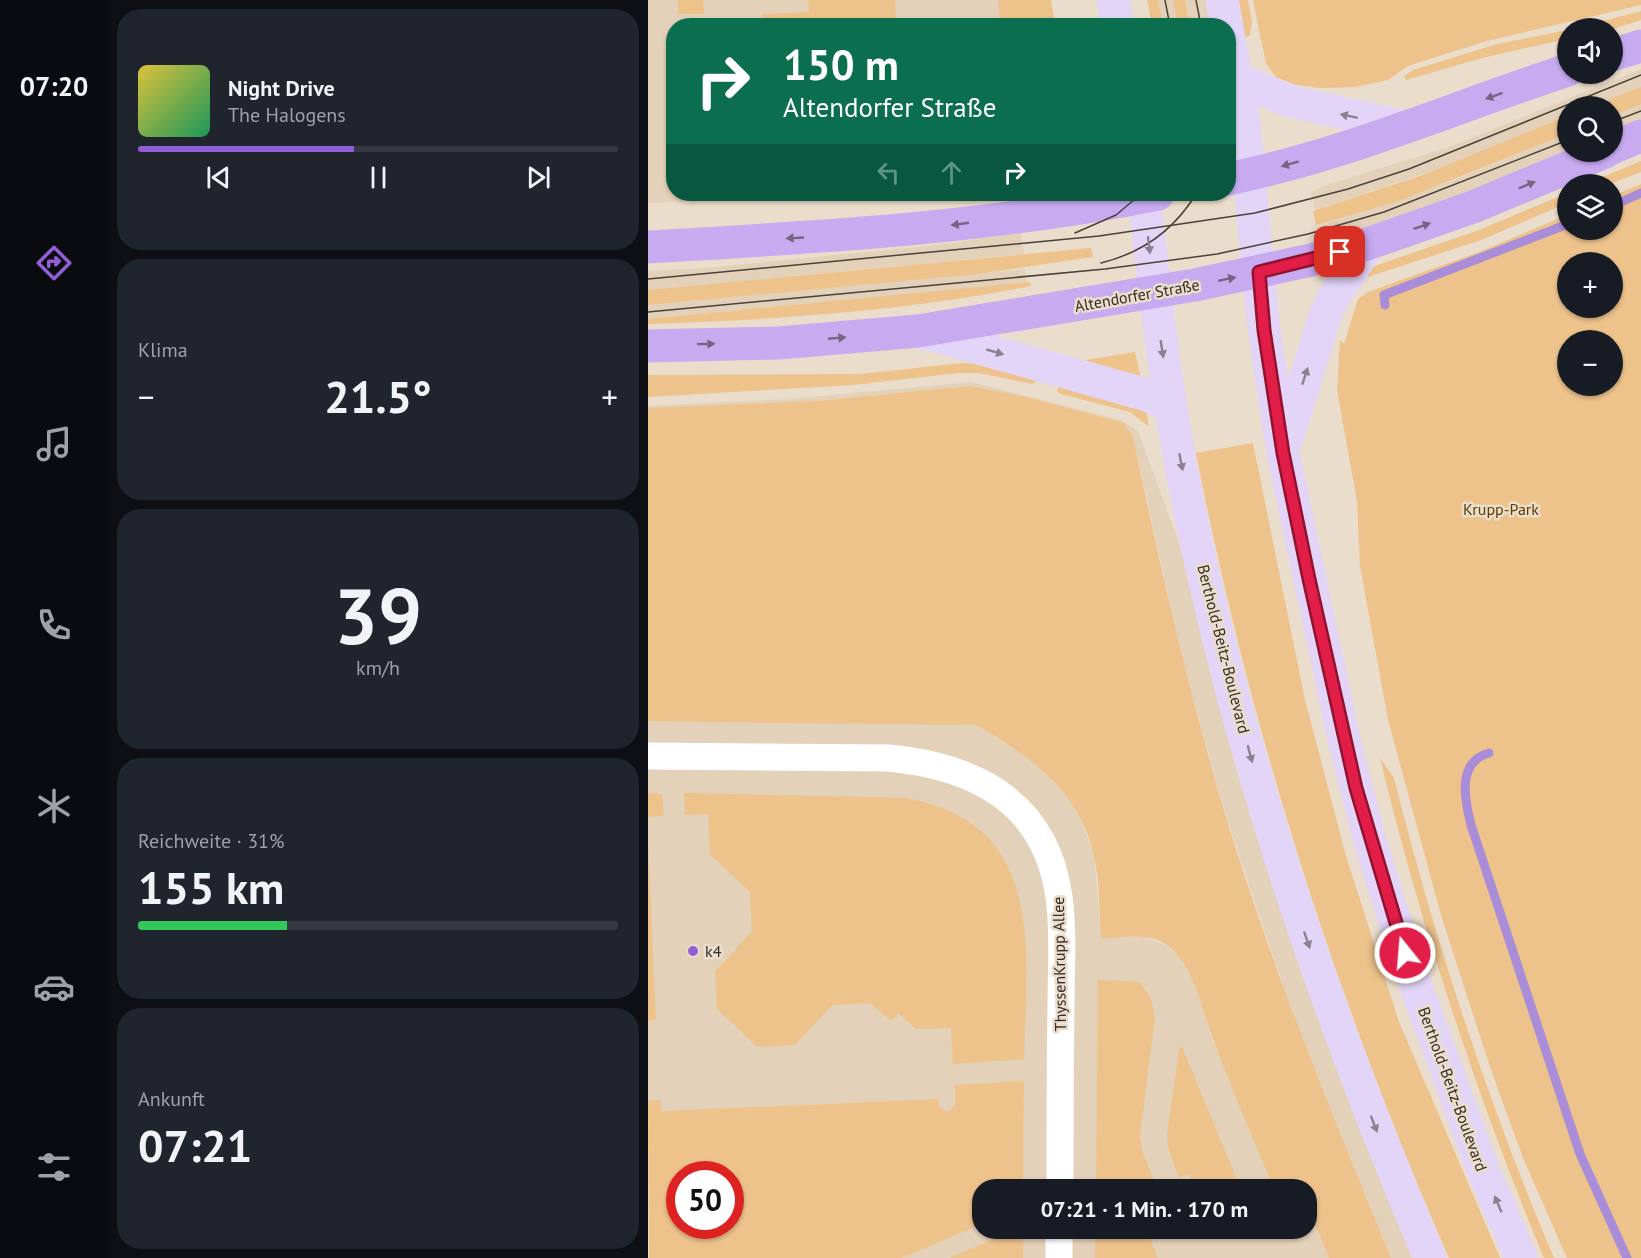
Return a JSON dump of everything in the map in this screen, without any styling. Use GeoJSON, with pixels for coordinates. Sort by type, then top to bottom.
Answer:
{"type":"FeatureCollection","features":[{"type":"Feature","properties":{"kind":"main road"},"geometry":{"type":"LineString","coordinates":[[1095,18],[1096,0]]}},
{"type":"Feature","properties":{"kind":"main road"},"geometry":{"type":"LineString","coordinates":[[1113,0],[1116,18]]}},
{"type":"Feature","properties":{"kind":"main road"},"geometry":{"type":"LineString","coordinates":[[1222,0],[1225,18]]}},
{"type":"Feature","properties":{"kind":"main road"},"geometry":{"type":"LineString","coordinates":[[1623,52],[1641,46]]}},
{"type":"Feature","properties":{"kind":"main road","name":"Berthold-Beitz-Boulevard"},"geometry":{"type":"LineString","coordinates":[[1236,74],[1240,177],[1259,272],[1264,330],[1283,453],[1345,744],[1386,892],[1442,1062],[1484,1172],[1521,1258]]}},
{"type":"Feature","properties":{"kind":"main road"},"geometry":{"type":"LineString","coordinates":[[1240,177],[1406,127],[1557,74]]}},
{"type":"Feature","properties":{"kind":"main road"},"geometry":{"type":"LineString","coordinates":[[1237,79],[1289,101],[1406,127]]}},
{"type":"Feature","properties":{"kind":"main road"},"geometry":{"type":"LineString","coordinates":[[1623,143],[1641,136]]}},
{"type":"Feature","properties":{"kind":"main road","name":"Altendorfer Straße"},"geometry":{"type":"LineString","coordinates":[[648,346],[779,343],[918,331],[1154,293],[1259,272],[1370,243],[1473,207],[1581,162]]}},
{"type":"Feature","properties":{"kind":"main road"},"geometry":{"type":"LineString","coordinates":[[1018,216],[1039,201]]}},
{"type":"Feature","properties":{"kind":"main road"},"geometry":{"type":"LineString","coordinates":[[648,247],[853,235],[1018,216],[1107,201]]}},
{"type":"Feature","properties":{"kind":"main road","name":"Berthold-Beitz-Boulevard"},"geometry":{"type":"LineString","coordinates":[[1149,201],[1154,293],[1170,405],[1220,639],[1268,817],[1305,934],[1350,1062],[1430,1258]]}},
{"type":"Feature","properties":{"kind":"main road"},"geometry":{"type":"LineString","coordinates":[[1283,453],[1324,319],[1334,296],[1370,243]]}},
{"type":"Feature","properties":{"kind":"main road"},"geometry":{"type":"LineString","coordinates":[[918,331],[1144,394],[1170,405]]}},
{"type":"Feature","properties":{"kind":"street","name":"ThyssenKrupp Allee"},"geometry":{"type":"LineString","coordinates":[[648,756],[919,761],[944,766],[983,782],[1022,812],[1045,848],[1059,896],[1061,932],[1060,1179]]}},
{"type":"Feature","properties":{"kind":"street"},"geometry":{"type":"LineString","coordinates":[[1059,1239],[1059,1258]]}},
{"type":"Feature","properties":{"kind":"shaded area"},"geometry":{"type":"Polygon","coordinates":[[[648,0],[998,0],[999,18],[666,18],[666,201],[694,201],[648,203],[648,0]]]}},
{"type":"Feature","properties":{"kind":"shaded area"},"geometry":{"type":"Polygon","coordinates":[[[1158,0],[1173,0],[1177,18],[1162,18],[1158,0]]]}},
{"type":"Feature","properties":{"kind":"shaded area"},"geometry":{"type":"Polygon","coordinates":[[[1185,0],[1206,0],[1210,18],[1188,18],[1185,0]]]}},
{"type":"Feature","properties":{"kind":"shaded area"},"geometry":{"type":"Polygon","coordinates":[[[1641,69],[1641,87],[1618,96],[1575,96],[1604,84],[1623,84],[1623,76],[1641,69]]]}},
{"type":"Feature","properties":{"kind":"shaded area"},"geometry":{"type":"Polygon","coordinates":[[[1557,103],[1557,120],[1450,165],[1315,210],[1311,193],[1323,186],[1449,147],[1557,103]]]}},
{"type":"Feature","properties":{"kind":"shaded area"},"geometry":{"type":"Polygon","coordinates":[[[1641,104],[1641,119],[1623,127],[1623,112],[1641,104]]]}},
{"type":"Feature","properties":{"kind":"shaded area"},"geometry":{"type":"Polygon","coordinates":[[[1557,138],[1557,155],[1397,218],[1349,232],[1331,234],[1328,222],[1449,182],[1557,138]]]}},
{"type":"Feature","properties":{"kind":"shaded area"},"geometry":{"type":"Polygon","coordinates":[[[1021,233],[1024,254],[648,290],[648,271],[705,268],[937,245],[1021,233]]]}},
{"type":"Feature","properties":{"kind":"shaded area"},"geometry":{"type":"Polygon","coordinates":[[[1025,269],[1026,283],[648,319],[648,305],[1025,269]]]}},
{"type":"Feature","properties":{"kind":"shaded area"},"geometry":{"type":"Polygon","coordinates":[[[971,382],[1121,420],[1138,431],[1190,573],[1414,1258],[1391,1258],[1310,1063],[1251,891],[1224,809],[1184,667],[1133,437],[1124,423],[1027,397],[970,386],[817,401],[918,722],[976,725],[1036,762],[1075,806],[1094,853],[1101,938],[1143,937],[1166,945],[1181,959],[1193,980],[1211,1035],[1270,1179],[1023,1179],[1024,1081],[955,1085],[955,1106],[947,1112],[939,1106],[938,1099],[661,1111],[660,1100],[648,1101],[648,406],[789,399],[971,382]]]}},
{"type":"Feature","properties":{"kind":"shaded area"},"geometry":{"type":"Polygon","coordinates":[[[972,1228],[972,1239],[1317,1239],[1317,1229],[1329,1258],[902,1258],[972,1228]]]}},
{"type":"Feature","properties":{"kind":"green space"},"geometry":{"type":"Polygon","coordinates":[[[678,0],[703,0],[704,14],[678,14],[678,0]]]}},
{"type":"Feature","properties":{"kind":"green space"},"geometry":{"type":"Polygon","coordinates":[[[808,0],[895,0],[896,18],[763,18],[763,14],[809,12],[808,0]]]}},
{"type":"Feature","properties":{"kind":"green space"},"geometry":{"type":"Polygon","coordinates":[[[998,0],[1051,0],[1054,18],[999,18],[998,0]]]}},
{"type":"Feature","properties":{"kind":"green space"},"geometry":{"type":"Polygon","coordinates":[[[1147,0],[1158,0],[1162,18],[1151,18],[1147,0]]]}},
{"type":"Feature","properties":{"kind":"green space"},"geometry":{"type":"Polygon","coordinates":[[[1173,0],[1185,0],[1188,18],[1177,18],[1173,0]]]}},
{"type":"Feature","properties":{"kind":"green space"},"geometry":{"type":"Polygon","coordinates":[[[1238,0],[1248,0],[1252,22],[1250,35],[1245,38],[1238,0]]]}},
{"type":"Feature","properties":{"kind":"green space"},"geometry":{"type":"Polygon","coordinates":[[[1253,0],[1641,0],[1641,5],[1585,18],[1557,18],[1557,25],[1487,41],[1408,66],[1388,80],[1355,87],[1320,88],[1296,85],[1276,77],[1266,64],[1253,0]]]}},
{"type":"Feature","properties":{"kind":"green space"},"geometry":{"type":"Polygon","coordinates":[[[1641,11],[1641,20],[1623,26],[1623,18],[1614,18],[1641,11]]]}},
{"type":"Feature","properties":{"kind":"green space"},"geometry":{"type":"Polygon","coordinates":[[[1557,32],[1557,41],[1486,57],[1406,80],[1404,76],[1413,70],[1497,44],[1557,32]]]}},
{"type":"Feature","properties":{"kind":"green space"},"geometry":{"type":"Polygon","coordinates":[[[1641,87],[1641,104],[1623,112],[1623,96],[1618,96],[1641,87]]]}},
{"type":"Feature","properties":{"kind":"green space"},"geometry":{"type":"Polygon","coordinates":[[[1557,120],[1557,138],[1396,202],[1316,225],[1313,211],[1423,175],[1557,120]]]}},
{"type":"Feature","properties":{"kind":"green space"},"geometry":{"type":"Polygon","coordinates":[[[1641,161],[1641,172],[1623,179],[1623,174],[1610,174],[1641,161]]]}},
{"type":"Feature","properties":{"kind":"green space","name":"Krupp-Park"},"geometry":{"type":"Polygon","coordinates":[[[1641,184],[1641,1258],[1567,1258],[1523,1158],[1490,1067],[1441,915],[1388,720],[1360,566],[1357,501],[1337,390],[1340,340],[1344,344],[1358,299],[1368,292],[1479,252],[1557,219],[1557,240],[1623,240],[1623,192],[1641,184]]]}},
{"type":"Feature","properties":{"kind":"green space"},"geometry":{"type":"Polygon","coordinates":[[[1557,197],[1557,207],[1481,240],[1368,277],[1366,269],[1479,230],[1557,197]]]}},
{"type":"Feature","properties":{"kind":"green space"},"geometry":{"type":"Polygon","coordinates":[[[1091,248],[1093,257],[977,274],[648,305],[648,290],[1091,248]]]}},
{"type":"Feature","properties":{"kind":"green space"},"geometry":{"type":"Polygon","coordinates":[[[1030,282],[1031,286],[984,295],[888,308],[792,317],[648,324],[648,319],[1030,282]]]}},
{"type":"Feature","properties":{"kind":"green space"},"geometry":{"type":"Polygon","coordinates":[[[1135,352],[1141,379],[1068,363],[1135,352]]]}},
{"type":"Feature","properties":{"kind":"green space"},"geometry":{"type":"Polygon","coordinates":[[[963,363],[1040,379],[1032,384],[979,373],[958,373],[853,385],[648,397],[648,375],[860,374],[963,363]]]}},
{"type":"Feature","properties":{"kind":"green space"},"geometry":{"type":"Polygon","coordinates":[[[1059,384],[1146,410],[1149,427],[1130,412],[1061,394],[1057,391],[1059,384]]]}},
{"type":"Feature","properties":{"kind":"green space"},"geometry":{"type":"Polygon","coordinates":[[[970,386],[1027,397],[1124,423],[1133,437],[1163,577],[1186,669],[1241,865],[1301,1035],[1391,1258],[1329,1258],[1317,1229],[1317,1179],[1270,1179],[1185,965],[1168,946],[1153,939],[1136,937],[1101,939],[1097,873],[1086,830],[1076,810],[1063,792],[1032,762],[976,725],[648,721],[648,408],[817,401],[970,386]]]}},
{"type":"Feature","properties":{"kind":"green space"},"geometry":{"type":"Polygon","coordinates":[[[1253,443],[1305,700],[1346,856],[1399,1022],[1500,1258],[1449,1258],[1369,1062],[1300,862],[1242,659],[1196,453],[1253,443]]]}},
{"type":"Feature","properties":{"kind":"green space"},"geometry":{"type":"Polygon","coordinates":[[[1380,758],[1394,778],[1445,961],[1485,1081],[1554,1258],[1544,1258],[1473,1074],[1432,948],[1380,758]]]}},
{"type":"Feature","properties":{"kind":"green space"},"geometry":{"type":"Polygon","coordinates":[[[648,793],[662,794],[664,816],[648,817],[648,793]]]}},
{"type":"Feature","properties":{"kind":"green space"},"geometry":{"type":"Polygon","coordinates":[[[684,793],[905,798],[951,812],[984,834],[1006,863],[1019,897],[1025,936],[1024,1059],[953,1064],[951,1028],[916,1029],[898,1013],[891,1021],[870,1003],[832,1005],[795,1045],[757,1047],[717,1009],[715,972],[752,931],[750,892],[710,854],[708,814],[685,815],[684,793]]]}},
{"type":"Feature","properties":{"kind":"green space"},"geometry":{"type":"Polygon","coordinates":[[[648,844],[656,1020],[648,1021],[648,844]]]}},
{"type":"Feature","properties":{"kind":"green space"},"geometry":{"type":"Polygon","coordinates":[[[1098,980],[1140,982],[1151,999],[1155,1018],[1140,1135],[1142,1150],[1153,1179],[1096,1179],[1098,980]]]}},
{"type":"Feature","properties":{"kind":"green space"},"geometry":{"type":"Polygon","coordinates":[[[1182,1047],[1237,1179],[1191,1179],[1191,1175],[1179,1177],[1169,1151],[1167,1135],[1179,1049],[1182,1047]]]}},
{"type":"Feature","properties":{"kind":"green space"},"geometry":{"type":"Polygon","coordinates":[[[1024,1081],[1023,1179],[972,1179],[972,1228],[902,1258],[649,1258],[648,1101],[660,1100],[662,1111],[938,1099],[939,1106],[947,1112],[955,1106],[955,1085],[1024,1081]]]}},
{"type":"Feature","properties":{"kind":"green space"},"geometry":{"type":"Polygon","coordinates":[[[994,1239],[1023,1239],[1023,1258],[949,1258],[994,1239]]]}},
{"type":"Feature","properties":{"kind":"green space"},"geometry":{"type":"Polygon","coordinates":[[[1095,1239],[1150,1239],[1158,1258],[1095,1258],[1095,1239]]]}},
{"type":"Feature","properties":{"kind":"waterway"},"geometry":{"type":"LineString","coordinates":[[1623,201],[1641,193]]}},
{"type":"Feature","properties":{"kind":"waterway"},"geometry":{"type":"LineString","coordinates":[[1385,305],[1384,295],[1557,228]]}},
{"type":"Feature","properties":{"kind":"waterway"},"geometry":{"type":"LineString","coordinates":[[1489,753],[1471,765],[1467,773],[1465,794],[1471,825],[1580,1154],[1627,1258]]}},
{"type":"Feature","properties":{"kind":"tram line"},"geometry":{"type":"LineString","coordinates":[[1165,0],[1168,18]]}},
{"type":"Feature","properties":{"kind":"tram line"},"geometry":{"type":"LineString","coordinates":[[1196,0],[1199,18]]}},
{"type":"Feature","properties":{"kind":"tram line"},"geometry":{"type":"LineString","coordinates":[[648,279],[1099,236],[1255,213],[1348,189],[1409,169],[1641,75]]}},
{"type":"Feature","properties":{"kind":"tram line"},"geometry":{"type":"LineString","coordinates":[[1623,118],[1641,111]]}},
{"type":"Feature","properties":{"kind":"tram line"},"geometry":{"type":"LineString","coordinates":[[648,312],[1105,269],[1217,254],[1308,234],[1384,212],[1557,144]]}},
{"type":"Feature","properties":{"kind":"tram line"},"geometry":{"type":"LineString","coordinates":[[1075,233],[1116,215],[1133,201]]}},
{"type":"Feature","properties":{"kind":"tram line"},"geometry":{"type":"LineString","coordinates":[[1101,263],[1130,253],[1156,238],[1178,219],[1191,201]]}},
{"type":"Feature","properties":{"kind":"place","name":"k4"},"geometry":{"type":"Point","coordinates":[693,951]}},
{"type":"Feature","properties":{"kind":"route"},"geometry":{"type":"LineString","coordinates":[[1340,252],[1259,272],[1262,312],[1283,453],[1345,744],[1370,841],[1405,953]]}}]}
